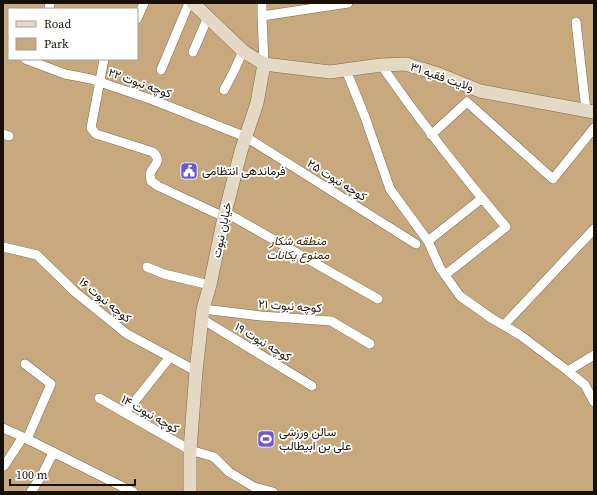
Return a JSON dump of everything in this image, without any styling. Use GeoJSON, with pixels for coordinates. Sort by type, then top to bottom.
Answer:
{"type":"FeatureCollection","features":[{"type":"Feature","properties":{"kind":"street"},"geometry":{"type":"LineString","coordinates":[[138,17],[144,3]]}},
{"type":"Feature","properties":{"kind":"street"},"geometry":{"type":"LineString","coordinates":[[161,70],[189,3]]}},
{"type":"Feature","properties":{"kind":"street"},"geometry":{"type":"LineString","coordinates":[[193,3],[244,51],[264,64]]}},
{"type":"Feature","properties":{"kind":"street"},"geometry":{"type":"LineString","coordinates":[[262,3],[264,64]]}},
{"type":"Feature","properties":{"kind":"street"},"geometry":{"type":"LineString","coordinates":[[262,16],[348,3]]}},
{"type":"Feature","properties":{"kind":"street"},"geometry":{"type":"LineString","coordinates":[[193,52],[208,17]]}},
{"type":"Feature","properties":{"kind":"street"},"geometry":{"type":"LineString","coordinates":[[576,22],[590,111]]}},
{"type":"Feature","properties":{"kind":"street"},"geometry":{"type":"LineString","coordinates":[[224,90],[244,51]]}},
{"type":"Feature","properties":{"kind":"street","name":"کوچه نبوت ۲۲"},"geometry":{"type":"LineString","coordinates":[[28,60],[65,74],[91,79],[153,100],[246,137]]}},
{"type":"Feature","properties":{"kind":"street"},"geometry":{"type":"LineString","coordinates":[[104,60],[91,128],[96,134],[153,152],[157,156],[158,162],[150,174],[151,181],[158,186],[224,214],[378,299]]}},
{"type":"Feature","properties":{"kind":"street","name":"ولایت فقیه ۳۱"},"geometry":{"type":"LineString","coordinates":[[264,64],[330,72],[406,64],[441,75],[480,91],[590,111]]}},
{"type":"Feature","properties":{"kind":"street","name":"خیابان نبوت"},"geometry":{"type":"LineString","coordinates":[[190,492],[190,450],[202,314],[210,285],[224,214],[241,151],[257,103],[264,64]]}},
{"type":"Feature","properties":{"kind":"street"},"geometry":{"type":"LineString","coordinates":[[381,66],[431,135],[506,228],[445,275]]}},
{"type":"Feature","properties":{"kind":"street"},"geometry":{"type":"LineString","coordinates":[[346,70],[365,117],[390,189],[428,241],[440,268],[460,296],[491,318],[520,335],[568,371],[585,386],[594,402]]}},
{"type":"Feature","properties":{"kind":"street"},"geometry":{"type":"LineString","coordinates":[[431,135],[467,102],[553,179],[594,128]]}},
{"type":"Feature","properties":{"kind":"street","name":"کوچه نبوت ۲۵"},"geometry":{"type":"LineString","coordinates":[[246,137],[416,244]]}},
{"type":"Feature","properties":{"kind":"street"},"geometry":{"type":"LineString","coordinates":[[428,241],[481,198]]}},
{"type":"Feature","properties":{"kind":"street"},"geometry":{"type":"LineString","coordinates":[[504,325],[594,229]]}},
{"type":"Feature","properties":{"kind":"street","name":"کوچه نبوت ۱۶"},"geometry":{"type":"LineString","coordinates":[[3,247],[37,256],[75,292],[127,334],[196,371]]}},
{"type":"Feature","properties":{"kind":"street"},"geometry":{"type":"LineString","coordinates":[[147,267],[164,274],[210,285]]}},
{"type":"Feature","properties":{"kind":"street","name":"کوچه نبوت ۲۱"},"geometry":{"type":"LineString","coordinates":[[202,314],[331,321],[370,344]]}},
{"type":"Feature","properties":{"kind":"street","name":"کوچه نبوت ۱۹"},"geometry":{"type":"LineString","coordinates":[[202,314],[312,386]]}},
{"type":"Feature","properties":{"kind":"street"},"geometry":{"type":"LineString","coordinates":[[568,371],[594,355]]}},
{"type":"Feature","properties":{"kind":"street"},"geometry":{"type":"LineString","coordinates":[[123,412],[131,406],[170,357]]}},
{"type":"Feature","properties":{"kind":"street"},"geometry":{"type":"LineString","coordinates":[[4,466],[25,438],[51,384],[25,364]]}},
{"type":"Feature","properties":{"kind":"street","name":"کوچه نبوت ۱۴"},"geometry":{"type":"LineString","coordinates":[[99,398],[190,450],[214,457],[229,472],[254,487],[273,492]]}},
{"type":"Feature","properties":{"kind":"street"},"geometry":{"type":"LineString","coordinates":[[3,428],[133,492]]}},
{"type":"Feature","properties":{"kind":"street"},"geometry":{"type":"LineString","coordinates":[[31,492],[53,453]]}},
{"type":"Feature","properties":{"kind":"green space","name":"منطقه شکار ممنوع یکانات"},"geometry":{"type":"Polygon","coordinates":[[[3,3],[594,3],[594,492],[3,492],[3,3]]]}},
{"type":"Feature","properties":{"kind":"place","name":"فرماندهی انتظامی"},"geometry":{"type":"Point","coordinates":[189,171]}},
{"type":"Feature","properties":{"kind":"place","name":"سالن ورزشی علی بن ابیطالب"},"geometry":{"type":"Point","coordinates":[266,439]}}]}
